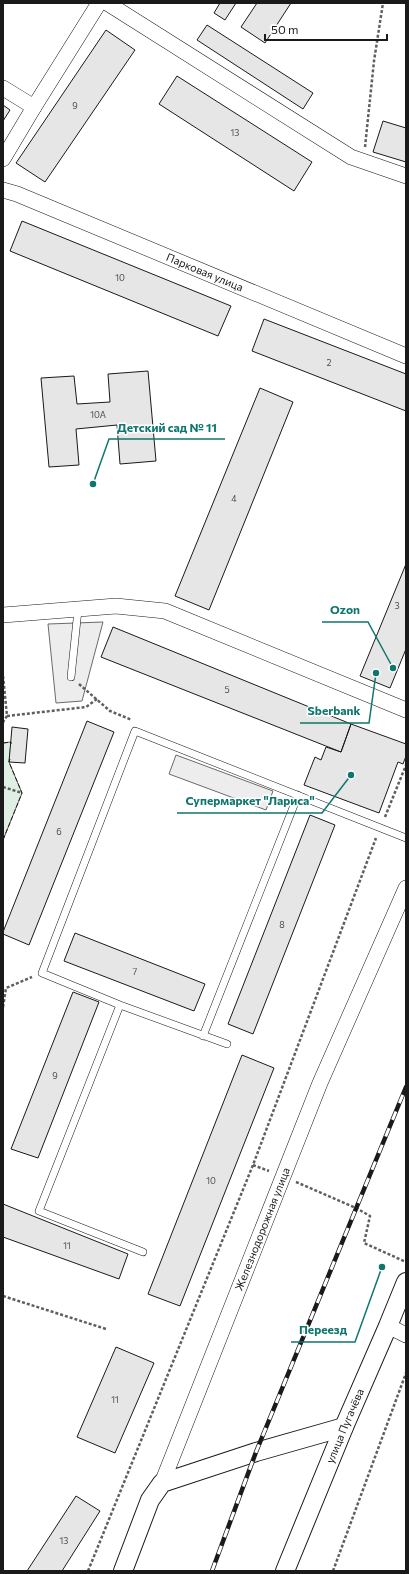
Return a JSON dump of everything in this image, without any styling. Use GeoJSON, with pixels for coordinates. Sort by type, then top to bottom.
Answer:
{"type":"FeatureCollection","features":[{"type":"Feature","properties":{"kind":"street"},"geometry":{"type":"LineString","coordinates":[[3,159],[34,106],[99,3]]}},
{"type":"Feature","properties":{"kind":"street"},"geometry":{"type":"LineString","coordinates":[[107,3],[351,158],[406,176]]}},
{"type":"Feature","properties":{"kind":"street"},"geometry":{"type":"LineString","coordinates":[[3,88],[34,106]]}},
{"type":"Feature","properties":{"kind":"street","name":"Парковая улица"},"geometry":{"type":"LineString","coordinates":[[3,190],[17,194],[406,356]]}},
{"type":"Feature","properties":{"kind":"street"},"geometry":{"type":"LineString","coordinates":[[3,615],[116,606],[165,611],[406,710]]}},
{"type":"Feature","properties":{"kind":"street","name":"Железнодорожная улица"},"geometry":{"type":"LineString","coordinates":[[123,1571],[150,1500],[162,1483],[320,1083],[406,888]]}},
{"type":"Feature","properties":{"kind":"street","name":"улица Пугачёва"},"geometry":{"type":"LineString","coordinates":[[285,1571],[406,1282]]}},
{"type":"Feature","properties":{"kind":"street"},"geometry":{"type":"LineString","coordinates":[[388,1326],[406,1335]]}},
{"type":"Feature","properties":{"kind":"street"},"geometry":{"type":"LineString","coordinates":[[162,1483],[256,1452],[344,1427]]}},
{"type":"Feature","properties":{"kind":"lane"},"geometry":{"type":"LineString","coordinates":[[71,677],[78,610]]}},
{"type":"Feature","properties":{"kind":"lane"},"geometry":{"type":"LineString","coordinates":[[227,1044],[120,1005],[42,973],[135,731],[406,838]]}},
{"type":"Feature","properties":{"kind":"lane"},"geometry":{"type":"LineString","coordinates":[[203,1036],[298,795]]}},
{"type":"Feature","properties":{"kind":"lane"},"geometry":{"type":"LineString","coordinates":[[120,1005],[39,1210],[143,1252]]}},
{"type":"Feature","properties":{"kind":"path"},"geometry":{"type":"LineString","coordinates":[[363,162],[374,61],[383,3]]}},
{"type":"Feature","properties":{"kind":"path"},"geometry":{"type":"LineString","coordinates":[[3,676],[7,716],[3,722]]}},
{"type":"Feature","properties":{"kind":"path"},"geometry":{"type":"LineString","coordinates":[[7,716],[86,707],[97,699]]}},
{"type":"Feature","properties":{"kind":"path"},"geometry":{"type":"LineString","coordinates":[[88,1571],[253,1165],[381,827],[406,765]]}},
{"type":"Feature","properties":{"kind":"path"},"geometry":{"type":"LineString","coordinates":[[3,787],[22,793]]}},
{"type":"Feature","properties":{"kind":"path"},"geometry":{"type":"LineString","coordinates":[[3,1007],[6,988],[42,973]]}},
{"type":"Feature","properties":{"kind":"path"},"geometry":{"type":"LineString","coordinates":[[253,1165],[356,1208],[370,1216],[364,1243],[406,1262]]}},
{"type":"Feature","properties":{"kind":"path"},"geometry":{"type":"LineString","coordinates":[[3,1296],[106,1329]]}},
{"type":"Feature","properties":{"kind":"path"},"geometry":{"type":"LineString","coordinates":[[333,1571],[406,1373]]}},
{"type":"Feature","properties":{"kind":"green space"},"geometry":{"type":"Polygon","coordinates":[[[11,742],[9,762],[22,793],[3,840],[3,743],[11,742]]]}},
{"type":"Feature","properties":{"kind":"shaded area"},"geometry":{"type":"Polygon","coordinates":[[[103,622],[82,701],[56,703],[48,624],[103,622]]]}},
{"type":"Feature","properties":{"kind":"shaded area"},"geometry":{"type":"Polygon","coordinates":[[[176,755],[273,791],[266,810],[169,774],[176,755]]]}},
{"type":"Feature","properties":{"kind":"building"},"geometry":{"type":"Polygon","coordinates":[[[220,3],[236,3],[225,20],[214,13],[220,3]]]}},
{"type":"Feature","properties":{"kind":"building"},"geometry":{"type":"Polygon","coordinates":[[[257,3],[291,3],[265,43],[241,27],[257,3]]]}},
{"type":"Feature","properties":{"kind":"building"},"geometry":{"type":"Polygon","coordinates":[[[207,25],[313,93],[303,109],[197,40],[207,25]]]}},
{"type":"Feature","properties":{"kind":"building"},"geometry":{"type":"Polygon","coordinates":[[[106,30],[135,50],[45,182],[16,163],[106,30]]]}},
{"type":"Feature","properties":{"kind":"building"},"geometry":{"type":"Polygon","coordinates":[[[177,76],[312,162],[294,191],[159,104],[177,76]]]}},
{"type":"Feature","properties":{"kind":"building"},"geometry":{"type":"Polygon","coordinates":[[[3,105],[10,110],[3,121],[3,105]]]}},
{"type":"Feature","properties":{"kind":"building"},"geometry":{"type":"Polygon","coordinates":[[[383,121],[406,128],[406,162],[373,152],[383,121]]]}},
{"type":"Feature","properties":{"kind":"building"},"geometry":{"type":"Polygon","coordinates":[[[22,221],[231,306],[218,336],[10,251],[22,221]]]}},
{"type":"Feature","properties":{"kind":"building"},"geometry":{"type":"Polygon","coordinates":[[[264,319],[406,374],[406,411],[252,351],[264,319]]]}},
{"type":"Feature","properties":{"kind":"building"},"geometry":{"type":"Polygon","coordinates":[[[148,371],[156,461],[120,464],[117,425],[76,429],[79,465],[49,467],[41,378],[74,376],[77,404],[110,402],[108,374],[148,371]]]}},
{"type":"Feature","properties":{"kind":"building"},"geometry":{"type":"Polygon","coordinates":[[[260,388],[293,402],[209,610],[175,596],[260,388]]]}},
{"type":"Feature","properties":{"kind":"building"},"geometry":{"type":"Polygon","coordinates":[[[406,564],[406,649],[390,688],[360,676],[406,564]]]}},
{"type":"Feature","properties":{"kind":"building"},"geometry":{"type":"Polygon","coordinates":[[[113,627],[351,724],[341,752],[101,657],[113,627]]]}},
{"type":"Feature","properties":{"kind":"building"},"geometry":{"type":"Polygon","coordinates":[[[87,721],[114,732],[29,945],[3,934],[3,932],[87,721]]]}},
{"type":"Feature","properties":{"kind":"building"},"geometry":{"type":"Polygon","coordinates":[[[351,724],[406,744],[406,756],[403,764],[398,762],[379,813],[304,785],[315,757],[321,760],[326,747],[341,752],[351,724]]]}},
{"type":"Feature","properties":{"kind":"building"},"geometry":{"type":"Polygon","coordinates":[[[12,727],[28,729],[25,763],[9,762],[12,727]]]}},
{"type":"Feature","properties":{"kind":"building"},"geometry":{"type":"Polygon","coordinates":[[[310,815],[335,825],[253,1034],[228,1024],[310,815]]]}},
{"type":"Feature","properties":{"kind":"building"},"geometry":{"type":"Polygon","coordinates":[[[75,933],[205,984],[194,1011],[64,961],[75,933]]]}},
{"type":"Feature","properties":{"kind":"building"},"geometry":{"type":"Polygon","coordinates":[[[73,992],[99,1002],[38,1158],[11,1149],[73,992]]]}},
{"type":"Feature","properties":{"kind":"building"},"geometry":{"type":"Polygon","coordinates":[[[242,1055],[274,1068],[180,1306],[148,1294],[242,1055]]]}},
{"type":"Feature","properties":{"kind":"building"},"geometry":{"type":"Polygon","coordinates":[[[3,1204],[128,1254],[119,1279],[3,1237],[3,1204]]]}},
{"type":"Feature","properties":{"kind":"building"},"geometry":{"type":"Polygon","coordinates":[[[116,1347],[154,1363],[115,1453],[77,1437],[116,1347]]]}},
{"type":"Feature","properties":{"kind":"building"},"geometry":{"type":"Polygon","coordinates":[[[76,1496],[100,1511],[62,1571],[27,1571],[76,1496]]]}},
{"type":"Feature","properties":{"kind":"railway"},"geometry":{"type":"LineString","coordinates":[[212,1571],[256,1452],[406,1087]]}},
{"type":"Feature","properties":{"kind":"fence"},"geometry":{"type":"LineString","coordinates":[[3,743],[11,742],[11,744]]}},
{"type":"Feature","properties":{"kind":"fence"},"geometry":{"type":"LineString","coordinates":[[3,840],[22,793],[9,762],[10,759]]}},
{"type":"Feature","properties":{"kind":"place","name":"Детский сад № 11"},"geometry":{"type":"Point","coordinates":[93,484]}},
{"type":"Feature","properties":{"kind":"place","name":"Ozon"},"geometry":{"type":"Point","coordinates":[393,668]}},
{"type":"Feature","properties":{"kind":"place","name":"Sberbank"},"geometry":{"type":"Point","coordinates":[376,673]}},
{"type":"Feature","properties":{"kind":"place","name":"Супермаркет \"Лариса\""},"geometry":{"type":"Point","coordinates":[351,775]}},
{"type":"Feature","properties":{"kind":"place","name":"Переезд"},"geometry":{"type":"Point","coordinates":[382,1267]}}]}
